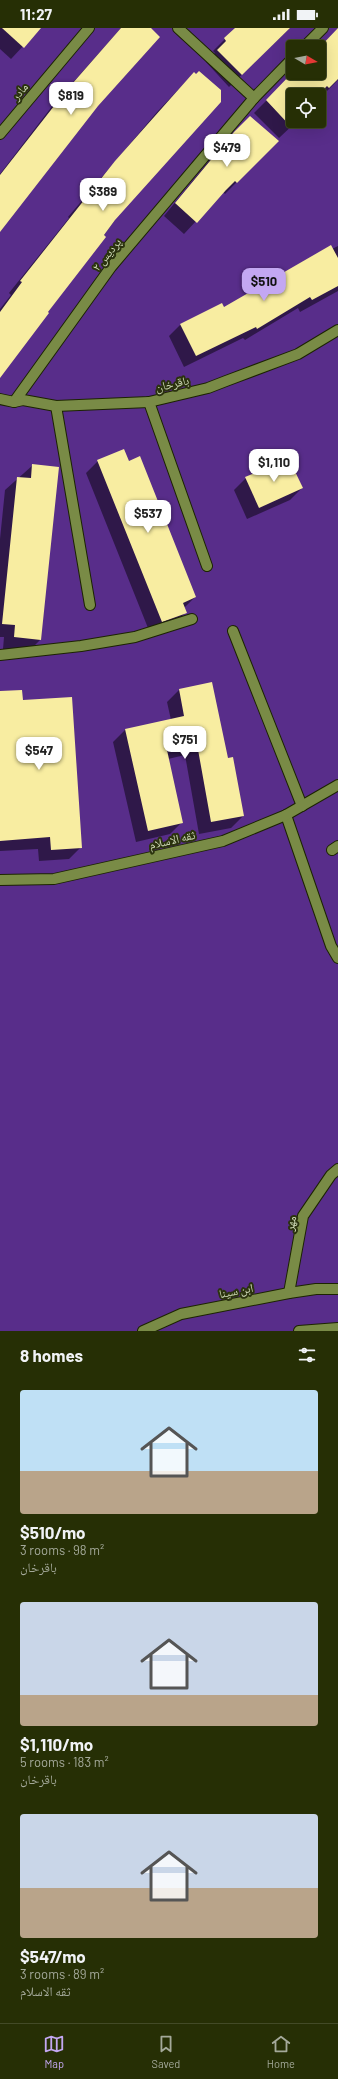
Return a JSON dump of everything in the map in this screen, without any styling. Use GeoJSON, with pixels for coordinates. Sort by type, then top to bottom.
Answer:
{"type":"FeatureCollection","features":[{"type":"Feature","properties":{"kind":"street","name":"مادر"},"geometry":{"type":"LineString","coordinates":[[0,134],[89,28]]}},
{"type":"Feature","properties":{"kind":"street"},"geometry":{"type":"LineString","coordinates":[[178,28],[254,98]]}},
{"type":"Feature","properties":{"kind":"street"},"geometry":{"type":"LineString","coordinates":[[311,40],[323,28]]}},
{"type":"Feature","properties":{"kind":"street","name":"پردیس ۲"},"geometry":{"type":"LineString","coordinates":[[14,402],[111,267],[254,98],[286,65]]}},
{"type":"Feature","properties":{"kind":"street","name":"باقرخان"},"geometry":{"type":"LineString","coordinates":[[0,399],[14,402],[23,400],[56,406],[149,402],[208,388],[298,354],[338,330]]}},
{"type":"Feature","properties":{"kind":"street"},"geometry":{"type":"LineString","coordinates":[[149,402],[207,566]]}},
{"type":"Feature","properties":{"kind":"street"},"geometry":{"type":"LineString","coordinates":[[56,406],[90,605]]}},
{"type":"Feature","properties":{"kind":"street"},"geometry":{"type":"LineString","coordinates":[[0,655],[73,648],[135,637],[192,619]]}},
{"type":"Feature","properties":{"kind":"street"},"geometry":{"type":"LineString","coordinates":[[232,630],[302,806]]}},
{"type":"Feature","properties":{"kind":"street","name":"ثقه الاسلام"},"geometry":{"type":"LineString","coordinates":[[0,880],[54,879],[223,841],[286,815],[338,785]]}},
{"type":"Feature","properties":{"kind":"street"},"geometry":{"type":"LineString","coordinates":[[286,815],[331,946],[338,958]]}},
{"type":"Feature","properties":{"kind":"street","name":"مهر"},"geometry":{"type":"LineString","coordinates":[[289,1293],[303,1216],[331,1175],[338,1169]]}},
{"type":"Feature","properties":{"kind":"street","name":"ابن سینا"},"geometry":{"type":"LineString","coordinates":[[143,1331],[181,1314],[289,1293],[316,1289],[338,1289]]}},
{"type":"Feature","properties":{"kind":"street"},"geometry":{"type":"LineString","coordinates":[[299,1331],[338,1328]]}},
{"type":"Feature","properties":{"kind":"shaded area"},"geometry":{"type":"Polygon","coordinates":[[[0,28],[338,28],[338,1331],[0,1331],[0,28]]]}},
{"type":"Feature","properties":{"kind":"building"},"geometry":{"type":"Polygon","coordinates":[[[2,28],[41,28],[24,48],[2,28]]]}},
{"type":"Feature","properties":{"kind":"building"},"geometry":{"type":"Polygon","coordinates":[[[121,28],[151,28],[160,37],[98,106],[0,232],[0,175],[65,92],[121,28]]]}},
{"type":"Feature","properties":{"kind":"building"},"geometry":{"type":"Polygon","coordinates":[[[235,28],[290,28],[242,75],[217,50],[226,41],[224,38],[235,28]]]}},
{"type":"Feature","properties":{"kind":"building"},"geometry":{"type":"Polygon","coordinates":[[[338,28],[338,79],[329,88],[327,86],[325,88],[286,88],[286,121],[266,100],[286,79],[326,80],[326,41],[338,28]]]}},
{"type":"Feature","properties":{"kind":"building"},"geometry":{"type":"Polygon","coordinates":[[[199,71],[221,90],[221,102],[115,220],[104,235],[106,237],[48,312],[49,313],[0,378],[0,312],[22,282],[20,281],[115,161],[194,72],[196,74],[199,71]]]}},
{"type":"Feature","properties":{"kind":"building"},"geometry":{"type":"Polygon","coordinates":[[[250,116],[279,141],[237,183],[235,181],[226,190],[197,223],[175,203],[234,132],[250,116]]]}},
{"type":"Feature","properties":{"kind":"building"},"geometry":{"type":"Polygon","coordinates":[[[331,245],[338,258],[338,286],[312,300],[310,297],[257,329],[256,327],[196,356],[180,324],[222,303],[224,307],[331,245]]]}},
{"type":"Feature","properties":{"kind":"building"},"geometry":{"type":"Polygon","coordinates":[[[124,449],[129,461],[140,456],[196,597],[183,603],[187,613],[162,622],[97,460],[124,449]]]}},
{"type":"Feature","properties":{"kind":"building"},"geometry":{"type":"Polygon","coordinates":[[[289,459],[303,488],[259,508],[245,477],[289,459]]]}},
{"type":"Feature","properties":{"kind":"building"},"geometry":{"type":"Polygon","coordinates":[[[32,464],[59,467],[41,640],[14,637],[15,625],[2,624],[17,477],[31,478],[32,464]]]}},
{"type":"Feature","properties":{"kind":"building"},"geometry":{"type":"Polygon","coordinates":[[[212,682],[228,758],[233,757],[244,816],[211,822],[197,744],[167,750],[183,823],[148,831],[125,729],[184,716],[179,689],[212,682]]]}},
{"type":"Feature","properties":{"kind":"building"},"geometry":{"type":"Polygon","coordinates":[[[22,690],[23,700],[72,697],[82,848],[51,850],[50,837],[0,841],[0,691],[22,690]]]}}]}
